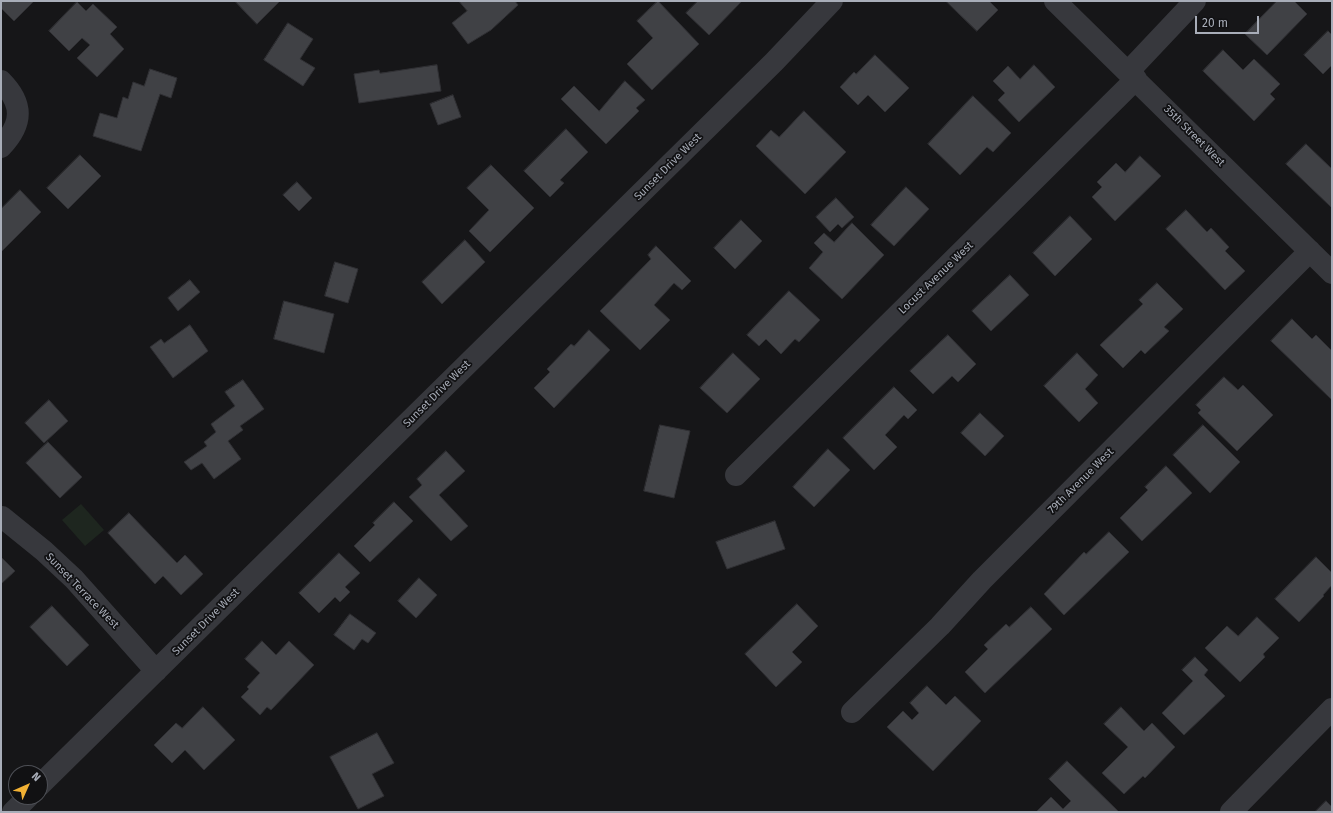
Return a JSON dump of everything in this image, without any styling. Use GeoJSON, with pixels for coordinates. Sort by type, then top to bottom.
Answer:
{"type":"FeatureCollection","features":[{"type":"Feature","properties":{"kind":"street","name":"Sunset Drive West"},"geometry":{"type":"LineString","coordinates":[[48,777],[774,62],[832,1]]}},
{"type":"Feature","properties":{"kind":"street","name":"35th Street West"},"geometry":{"type":"LineString","coordinates":[[1055,1],[1332,272]]}},
{"type":"Feature","properties":{"kind":"street","name":"Locust Avenue West"},"geometry":{"type":"LineString","coordinates":[[736,475],[1132,76],[1195,1]]}},
{"type":"Feature","properties":{"kind":"street"},"geometry":{"type":"LineString","coordinates":[[1,81],[13,94],[18,108],[16,126],[1,147]]}},
{"type":"Feature","properties":{"kind":"street","name":"79th Avenue West"},"geometry":{"type":"LineString","coordinates":[[852,712],[940,626],[982,580],[1310,251]]}},
{"type":"Feature","properties":{"kind":"street","name":"Sunset Terrace West"},"geometry":{"type":"LineString","coordinates":[[2,517],[44,552],[74,580],[156,671]]}},
{"type":"Feature","properties":{"kind":"street"},"geometry":{"type":"LineString","coordinates":[[1231,812],[1332,710]]}},
{"type":"Feature","properties":{"kind":"shaded area"},"geometry":{"type":"Polygon","coordinates":[[[81,504],[104,530],[85,546],[62,520],[81,504]]]}},
{"type":"Feature","properties":{"kind":"building"},"geometry":{"type":"Polygon","coordinates":[[[1,1],[34,1],[14,21],[1,8],[1,1]]]}},
{"type":"Feature","properties":{"kind":"building"},"geometry":{"type":"Polygon","coordinates":[[[235,1],[278,1],[279,2],[257,24],[235,1]]]}},
{"type":"Feature","properties":{"kind":"building"},"geometry":{"type":"Polygon","coordinates":[[[459,1],[515,1],[518,5],[491,30],[468,44],[452,23],[467,11],[459,1]]]}},
{"type":"Feature","properties":{"kind":"building"},"geometry":{"type":"Polygon","coordinates":[[[658,1],[699,44],[652,90],[627,64],[653,38],[637,21],[658,1]]]}},
{"type":"Feature","properties":{"kind":"building"},"geometry":{"type":"Polygon","coordinates":[[[698,1],[742,1],[709,35],[686,13],[698,1]]]}},
{"type":"Feature","properties":{"kind":"building"},"geometry":{"type":"Polygon","coordinates":[[[946,1],[989,1],[998,10],[977,31],[946,1]]]}},
{"type":"Feature","properties":{"kind":"building"},"geometry":{"type":"Polygon","coordinates":[[[1277,1],[1294,1],[1307,14],[1267,55],[1245,34],[1277,1]]]}},
{"type":"Feature","properties":{"kind":"building"},"geometry":{"type":"Polygon","coordinates":[[[77,2],[86,11],[93,4],[117,27],[110,34],[124,49],[97,77],[77,58],[90,45],[82,38],[69,51],[49,31],[77,2]]]}},
{"type":"Feature","properties":{"kind":"building"},"geometry":{"type":"Polygon","coordinates":[[[288,23],[313,39],[300,59],[315,68],[303,86],[264,60],[288,23]]]}},
{"type":"Feature","properties":{"kind":"building"},"geometry":{"type":"Polygon","coordinates":[[[1328,31],[1332,35],[1332,65],[1323,74],[1304,55],[1328,31]]]}},
{"type":"Feature","properties":{"kind":"building"},"geometry":{"type":"Polygon","coordinates":[[[1223,50],[1243,70],[1254,59],[1280,84],[1270,94],[1275,99],[1254,121],[1203,71],[1223,50]]]}},
{"type":"Feature","properties":{"kind":"building"},"geometry":{"type":"Polygon","coordinates":[[[875,55],[909,88],[885,112],[868,95],[858,105],[840,87],[854,72],[856,74],[875,55]]]}},
{"type":"Feature","properties":{"kind":"building"},"geometry":{"type":"Polygon","coordinates":[[[437,65],[441,91],[359,103],[354,74],[379,70],[380,73],[437,65]]]}},
{"type":"Feature","properties":{"kind":"building"},"geometry":{"type":"Polygon","coordinates":[[[1034,65],[1055,87],[1019,122],[998,100],[1005,93],[993,81],[1008,66],[1020,79],[1034,65]]]}},
{"type":"Feature","properties":{"kind":"building"},"geometry":{"type":"Polygon","coordinates":[[[150,69],[177,78],[171,98],[160,94],[141,151],[93,136],[100,113],[117,118],[123,97],[128,99],[133,82],[144,86],[150,69]]]}},
{"type":"Feature","properties":{"kind":"building"},"geometry":{"type":"Polygon","coordinates":[[[625,81],[645,100],[636,108],[639,111],[606,144],[561,99],[574,86],[599,111],[625,81]]]}},
{"type":"Feature","properties":{"kind":"building"},"geometry":{"type":"Polygon","coordinates":[[[453,95],[461,117],[438,125],[430,104],[453,95]]]}},
{"type":"Feature","properties":{"kind":"building"},"geometry":{"type":"Polygon","coordinates":[[[973,96],[1011,133],[993,152],[987,147],[960,175],[928,144],[973,96]]]}},
{"type":"Feature","properties":{"kind":"building"},"geometry":{"type":"Polygon","coordinates":[[[804,111],[846,152],[805,194],[756,146],[771,130],[779,137],[804,111]]]}},
{"type":"Feature","properties":{"kind":"building"},"geometry":{"type":"Polygon","coordinates":[[[566,129],[588,152],[560,180],[564,183],[550,197],[524,171],[566,129]]]}},
{"type":"Feature","properties":{"kind":"building"},"geometry":{"type":"Polygon","coordinates":[[[1306,144],[1332,169],[1331,207],[1286,164],[1306,144]]]}},
{"type":"Feature","properties":{"kind":"building"},"geometry":{"type":"Polygon","coordinates":[[[80,155],[101,176],[68,209],[47,188],[80,155]]]}},
{"type":"Feature","properties":{"kind":"building"},"geometry":{"type":"Polygon","coordinates":[[[1140,156],[1161,176],[1115,221],[1092,197],[1102,187],[1097,182],[1116,163],[1125,172],[1140,156]]]}},
{"type":"Feature","properties":{"kind":"building"},"geometry":{"type":"Polygon","coordinates":[[[491,165],[534,208],[490,252],[469,231],[489,210],[467,188],[491,165]]]}},
{"type":"Feature","properties":{"kind":"building"},"geometry":{"type":"Polygon","coordinates":[[[297,182],[312,198],[299,211],[283,195],[297,182]]]}},
{"type":"Feature","properties":{"kind":"building"},"geometry":{"type":"Polygon","coordinates":[[[906,187],[929,209],[894,246],[871,225],[906,187]]]}},
{"type":"Feature","properties":{"kind":"building"},"geometry":{"type":"Polygon","coordinates":[[[20,190],[41,212],[1,252],[1,209],[20,190]]]}},
{"type":"Feature","properties":{"kind":"building"},"geometry":{"type":"Polygon","coordinates":[[[836,198],[854,217],[842,228],[838,224],[830,232],[816,217],[836,198]]]}},
{"type":"Feature","properties":{"kind":"building"},"geometry":{"type":"Polygon","coordinates":[[[1186,210],[1207,232],[1211,228],[1229,247],[1225,251],[1245,271],[1225,290],[1166,229],[1186,210]]]}},
{"type":"Feature","properties":{"kind":"building"},"geometry":{"type":"Polygon","coordinates":[[[1070,216],[1092,239],[1055,276],[1033,253],[1070,216]]]}},
{"type":"Feature","properties":{"kind":"building"},"geometry":{"type":"Polygon","coordinates":[[[741,220],[762,241],[735,269],[714,248],[741,220]]]}},
{"type":"Feature","properties":{"kind":"building"},"geometry":{"type":"Polygon","coordinates":[[[852,223],[884,255],[842,299],[809,268],[823,252],[814,243],[824,233],[834,242],[852,223]]]}},
{"type":"Feature","properties":{"kind":"building"},"geometry":{"type":"Polygon","coordinates":[[[465,240],[485,262],[442,304],[422,282],[465,240]]]}},
{"type":"Feature","properties":{"kind":"building"},"geometry":{"type":"Polygon","coordinates":[[[656,246],[691,281],[682,290],[674,283],[654,305],[670,320],[640,350],[600,311],[651,259],[648,255],[656,246]]]}},
{"type":"Feature","properties":{"kind":"building"},"geometry":{"type":"Polygon","coordinates":[[[335,262],[358,269],[348,303],[325,296],[335,262]]]}},
{"type":"Feature","properties":{"kind":"building"},"geometry":{"type":"Polygon","coordinates":[[[1010,275],[1029,295],[991,331],[972,311],[1010,275]]]}},
{"type":"Feature","properties":{"kind":"building"},"geometry":{"type":"Polygon","coordinates":[[[190,280],[200,292],[178,311],[168,298],[190,280]]]}},
{"type":"Feature","properties":{"kind":"building"},"geometry":{"type":"Polygon","coordinates":[[[1157,283],[1183,309],[1164,327],[1169,331],[1145,354],[1141,350],[1123,368],[1100,345],[1143,304],[1139,300],[1157,283]]]}},
{"type":"Feature","properties":{"kind":"building"},"geometry":{"type":"Polygon","coordinates":[[[789,291],[820,320],[799,342],[795,339],[781,354],[766,339],[759,346],[747,335],[789,291]]]}},
{"type":"Feature","properties":{"kind":"building"},"geometry":{"type":"Polygon","coordinates":[[[284,301],[334,314],[324,353],[274,339],[284,301]]]}},
{"type":"Feature","properties":{"kind":"building"},"geometry":{"type":"Polygon","coordinates":[[[1292,319],[1312,339],[1316,335],[1332,351],[1332,400],[1271,341],[1292,319]]]}},
{"type":"Feature","properties":{"kind":"building"},"geometry":{"type":"Polygon","coordinates":[[[190,325],[208,351],[173,378],[150,347],[161,339],[164,343],[190,325]]]}},
{"type":"Feature","properties":{"kind":"building"},"geometry":{"type":"Polygon","coordinates":[[[589,330],[610,350],[554,408],[534,388],[550,372],[547,369],[571,344],[574,346],[589,330]]]}},
{"type":"Feature","properties":{"kind":"building"},"geometry":{"type":"Polygon","coordinates":[[[948,335],[976,364],[958,382],[952,376],[933,394],[910,371],[948,335]]]}},
{"type":"Feature","properties":{"kind":"building"},"geometry":{"type":"Polygon","coordinates":[[[733,353],[760,379],[727,413],[700,388],[733,353]]]}},
{"type":"Feature","properties":{"kind":"building"},"geometry":{"type":"Polygon","coordinates":[[[1077,353],[1098,375],[1085,389],[1098,403],[1079,422],[1044,386],[1077,353]]]}},
{"type":"Feature","properties":{"kind":"building"},"geometry":{"type":"Polygon","coordinates":[[[1224,377],[1238,390],[1243,385],[1273,415],[1237,451],[1198,413],[1201,410],[1196,405],[1224,377]]]}},
{"type":"Feature","properties":{"kind":"building"},"geometry":{"type":"Polygon","coordinates":[[[243,380],[264,409],[240,426],[243,430],[228,441],[241,459],[214,479],[202,463],[191,470],[184,462],[207,446],[204,442],[216,432],[211,424],[235,406],[225,392],[243,380]]]}},
{"type":"Feature","properties":{"kind":"building"},"geometry":{"type":"Polygon","coordinates":[[[894,387],[917,410],[908,419],[904,415],[885,435],[897,447],[874,470],[843,438],[894,387]]]}},
{"type":"Feature","properties":{"kind":"building"},"geometry":{"type":"Polygon","coordinates":[[[49,400],[68,421],[44,443],[25,423],[49,400]]]}},
{"type":"Feature","properties":{"kind":"building"},"geometry":{"type":"Polygon","coordinates":[[[980,413],[1004,436],[985,456],[961,433],[980,413]]]}},
{"type":"Feature","properties":{"kind":"building"},"geometry":{"type":"Polygon","coordinates":[[[660,425],[690,431],[674,498],[644,491],[660,425]]]}},
{"type":"Feature","properties":{"kind":"building"},"geometry":{"type":"Polygon","coordinates":[[[1203,425],[1240,462],[1210,493],[1173,455],[1203,425]]]}},
{"type":"Feature","properties":{"kind":"building"},"geometry":{"type":"Polygon","coordinates":[[[48,442],[82,477],[60,498],[26,463],[48,442]]]}},
{"type":"Feature","properties":{"kind":"building"},"geometry":{"type":"Polygon","coordinates":[[[828,449],[850,470],[814,507],[793,487],[828,449]]]}},
{"type":"Feature","properties":{"kind":"building"},"geometry":{"type":"Polygon","coordinates":[[[446,451],[465,471],[439,495],[468,526],[451,541],[409,497],[422,485],[417,479],[446,451]]]}},
{"type":"Feature","properties":{"kind":"building"},"geometry":{"type":"Polygon","coordinates":[[[1166,466],[1192,493],[1142,541],[1120,518],[1148,490],[1145,487],[1166,466]]]}},
{"type":"Feature","properties":{"kind":"building"},"geometry":{"type":"Polygon","coordinates":[[[394,502],[413,521],[370,562],[354,546],[375,525],[373,523],[394,502]]]}},
{"type":"Feature","properties":{"kind":"building"},"geometry":{"type":"Polygon","coordinates":[[[129,513],[177,563],[185,555],[203,574],[181,595],[163,576],[155,584],[108,533],[129,513]]]}},
{"type":"Feature","properties":{"kind":"building"},"geometry":{"type":"Polygon","coordinates":[[[775,521],[785,549],[727,569],[716,542],[775,521]]]}},
{"type":"Feature","properties":{"kind":"building"},"geometry":{"type":"Polygon","coordinates":[[[1109,532],[1129,552],[1064,615],[1044,594],[1084,552],[1086,554],[1109,532]]]}},
{"type":"Feature","properties":{"kind":"building"},"geometry":{"type":"Polygon","coordinates":[[[339,553],[360,573],[345,587],[350,592],[340,602],[335,597],[319,613],[299,593],[339,553]]]}},
{"type":"Feature","properties":{"kind":"building"},"geometry":{"type":"Polygon","coordinates":[[[1,557],[15,571],[1,584],[1,557]]]}},
{"type":"Feature","properties":{"kind":"building"},"geometry":{"type":"Polygon","coordinates":[[[1316,557],[1332,573],[1332,585],[1323,595],[1324,596],[1299,622],[1275,599],[1316,557]]]}},
{"type":"Feature","properties":{"kind":"building"},"geometry":{"type":"Polygon","coordinates":[[[419,578],[437,595],[416,618],[398,601],[419,578]]]}},
{"type":"Feature","properties":{"kind":"building"},"geometry":{"type":"Polygon","coordinates":[[[797,604],[818,626],[792,652],[802,662],[776,687],[745,654],[797,604]]]}},
{"type":"Feature","properties":{"kind":"building"},"geometry":{"type":"Polygon","coordinates":[[[52,606],[89,645],[67,666],[30,627],[52,606]]]}},
{"type":"Feature","properties":{"kind":"building"},"geometry":{"type":"Polygon","coordinates":[[[1031,607],[1052,629],[985,693],[965,672],[988,649],[984,645],[1006,624],[1009,627],[1031,607]]]}},
{"type":"Feature","properties":{"kind":"building"},"geometry":{"type":"Polygon","coordinates":[[[350,614],[376,633],[368,643],[362,639],[354,650],[334,635],[350,614]]]}},
{"type":"Feature","properties":{"kind":"building"},"geometry":{"type":"Polygon","coordinates":[[[1257,617],[1279,638],[1263,654],[1265,657],[1240,682],[1205,648],[1227,626],[1238,636],[1257,617]]]}},
{"type":"Feature","properties":{"kind":"building"},"geometry":{"type":"Polygon","coordinates":[[[262,641],[276,655],[289,641],[314,665],[271,710],[267,707],[260,715],[241,697],[249,689],[247,687],[260,673],[245,659],[262,641]]]}},
{"type":"Feature","properties":{"kind":"building"},"geometry":{"type":"Polygon","coordinates":[[[1195,657],[1208,670],[1204,675],[1225,696],[1184,735],[1162,713],[1193,681],[1182,670],[1195,657]]]}},
{"type":"Feature","properties":{"kind":"building"},"geometry":{"type":"Polygon","coordinates":[[[927,686],[946,705],[955,696],[981,721],[933,771],[887,727],[903,711],[912,720],[919,713],[910,703],[927,686]]]}},
{"type":"Feature","properties":{"kind":"building"},"geometry":{"type":"Polygon","coordinates":[[[203,707],[235,740],[204,770],[185,750],[172,763],[154,745],[176,723],[182,728],[203,707]]]}},
{"type":"Feature","properties":{"kind":"building"},"geometry":{"type":"Polygon","coordinates":[[[1121,707],[1144,731],[1152,723],[1175,747],[1145,778],[1143,776],[1124,794],[1102,773],[1128,747],[1104,724],[1121,707]]]}},
{"type":"Feature","properties":{"kind":"building"},"geometry":{"type":"Polygon","coordinates":[[[377,733],[394,763],[372,774],[384,796],[358,809],[330,757],[377,733]]]}},
{"type":"Feature","properties":{"kind":"building"},"geometry":{"type":"Polygon","coordinates":[[[1067,761],[1119,812],[1036,812],[1051,797],[1063,809],[1071,801],[1049,779],[1067,761]]]}},
{"type":"Feature","properties":{"kind":"building"},"geometry":{"type":"Polygon","coordinates":[[[1326,801],[1332,807],[1332,812],[1315,812],[1326,801]]]}}]}
